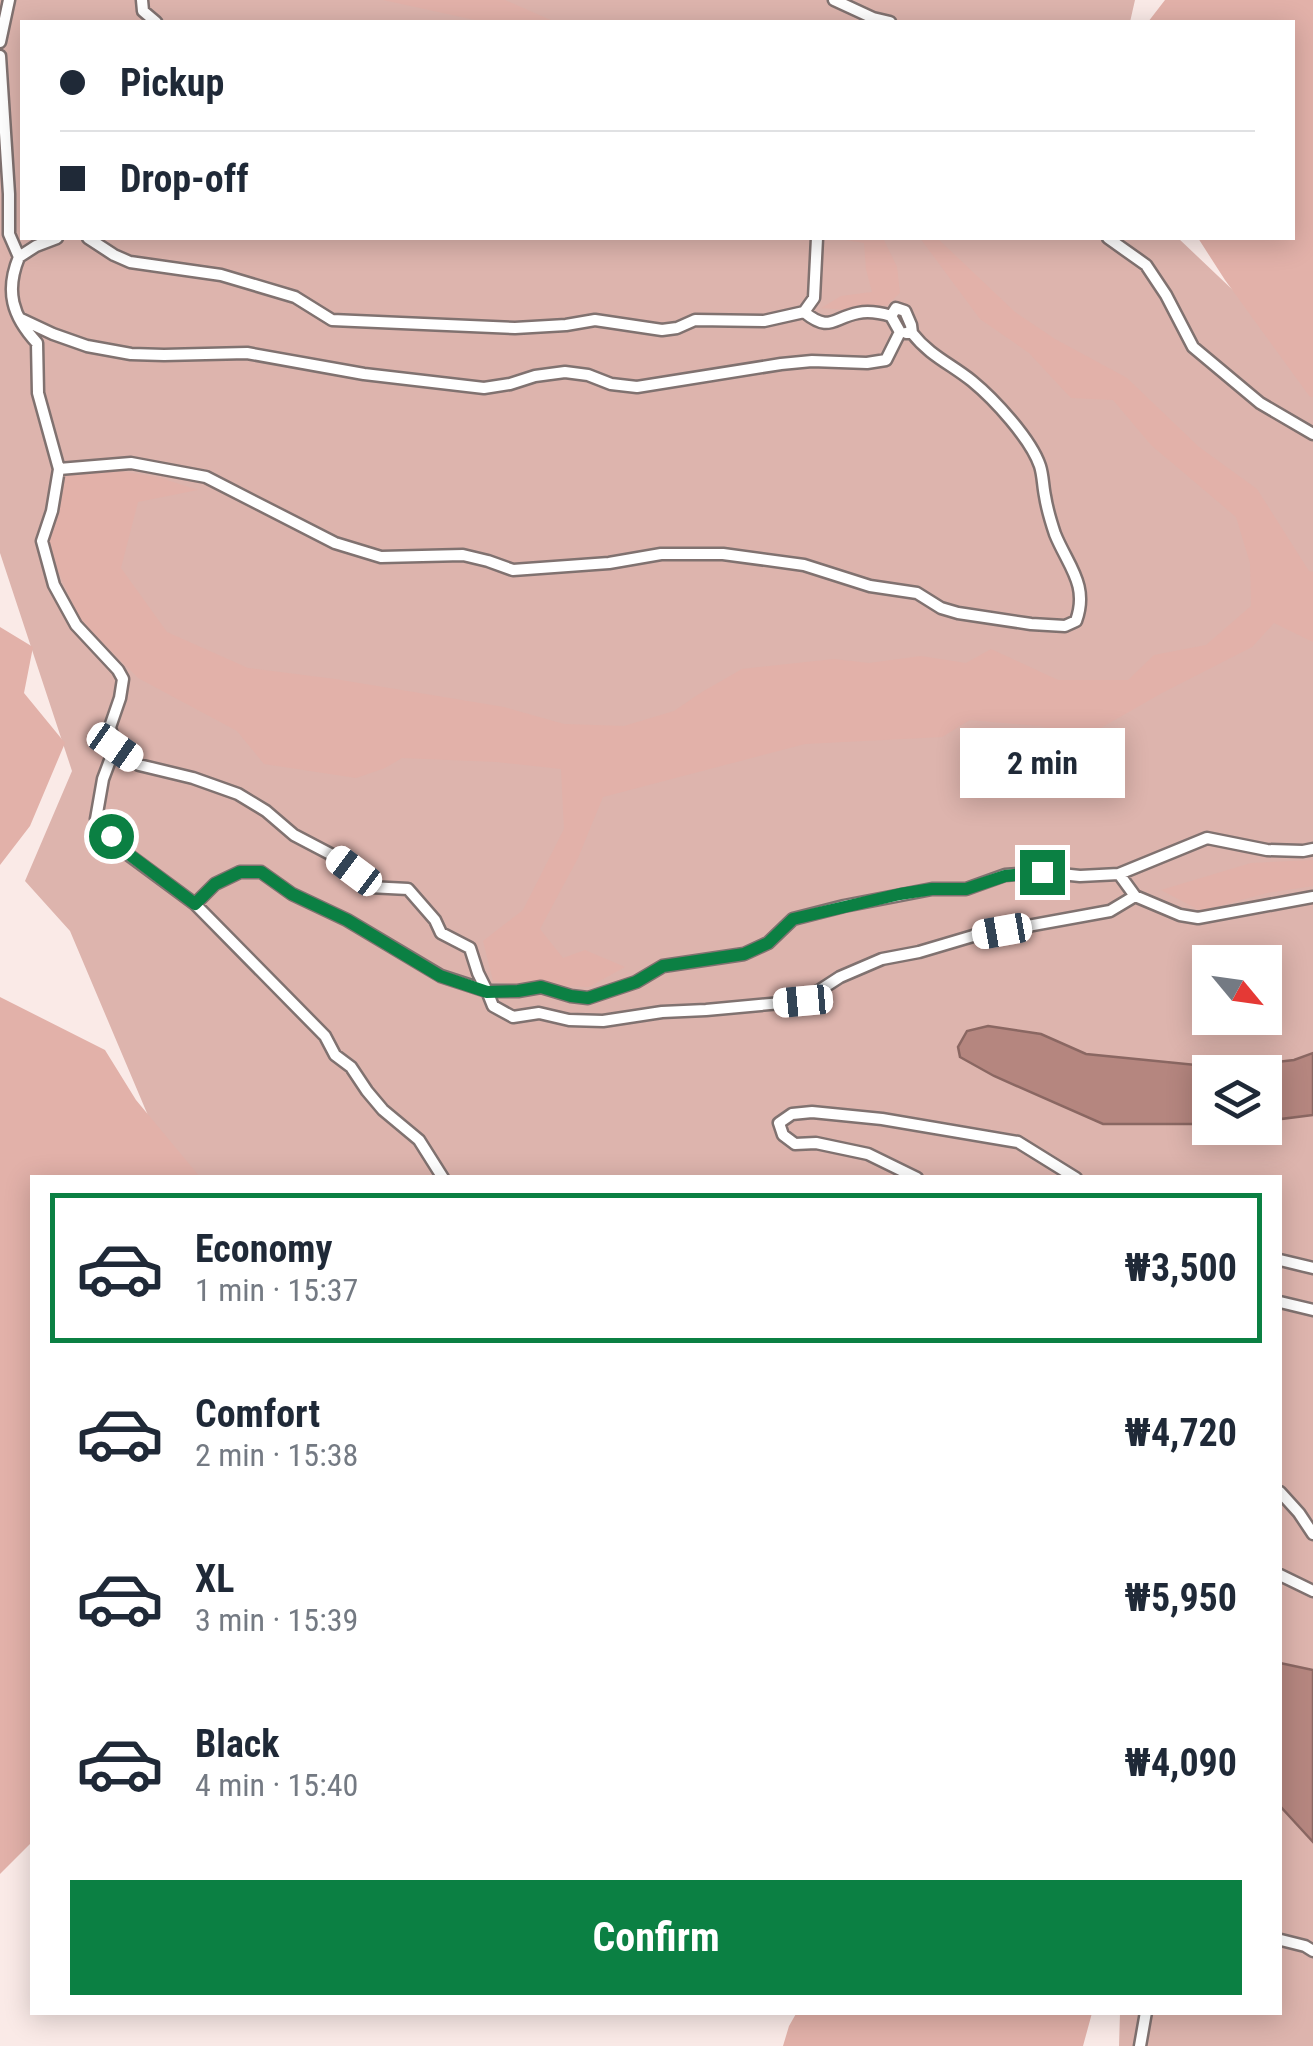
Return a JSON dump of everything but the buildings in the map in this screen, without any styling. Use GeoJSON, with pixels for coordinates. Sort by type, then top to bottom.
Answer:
{"type":"FeatureCollection","features":[{"type":"Feature","properties":{"kind":"lane"},"geometry":{"type":"LineString","coordinates":[[0,42],[9,0]]}},
{"type":"Feature","properties":{"kind":"lane"},"geometry":{"type":"LineString","coordinates":[[834,0],[882,20]]}},
{"type":"Feature","properties":{"kind":"lane"},"geometry":{"type":"LineString","coordinates":[[0,56],[9,234],[19,257]]}},
{"type":"Feature","properties":{"kind":"lane"},"geometry":{"type":"LineString","coordinates":[[52,240],[19,257],[10,278],[12,302],[26,332],[37,343],[38,393],[59,469],[42,540],[54,585],[76,625],[123,679],[110,727],[115,747],[103,779],[96,818],[126,852],[195,904],[324,1036],[334,1055],[351,1066],[383,1110],[420,1140],[441,1175]]}},
{"type":"Feature","properties":{"kind":"lane"},"geometry":{"type":"LineString","coordinates":[[91,240],[130,262],[221,275],[295,297],[332,320],[515,328],[595,320],[662,330],[695,320],[764,322],[804,312],[814,298],[818,240]]}},
{"type":"Feature","properties":{"kind":"lane"},"geometry":{"type":"LineString","coordinates":[[1111,240],[1146,265],[1193,347],[1260,404],[1313,434]]}},
{"type":"Feature","properties":{"kind":"lane"},"geometry":{"type":"LineString","coordinates":[[59,469],[131,463],[206,477],[335,542],[382,557],[464,555],[513,570],[609,563],[661,554],[722,554],[804,565],[870,586],[917,593],[958,613],[1031,624],[1065,626],[1076,620],[1082,604],[1078,581],[1055,533],[1040,466],[1008,418],[972,380],[924,349],[891,316],[856,313],[826,324],[804,312]]}},
{"type":"Feature","properties":{"kind":"lane"},"geometry":{"type":"LineString","coordinates":[[20,318],[87,346],[131,354],[247,353],[364,374],[484,388],[565,372],[637,387],[781,364],[867,363],[886,360],[906,333]]}},
{"type":"Feature","properties":{"kind":"lane"},"geometry":{"type":"LineString","coordinates":[[115,747],[140,764],[238,794],[266,810],[294,835],[336,858],[369,887],[408,889],[441,933],[470,948],[493,1006],[513,1017],[539,1013],[569,1020],[603,1021],[662,1012],[803,1001],[840,977],[882,959],[973,936],[1110,912],[1135,896]]}},
{"type":"Feature","properties":{"kind":"lane"},"geometry":{"type":"LineString","coordinates":[[195,904],[215,884],[240,872],[261,872],[292,894],[347,920],[440,976],[487,992],[541,987],[588,998],[636,982],[663,966],[744,954],[768,943],[793,919],[844,906],[932,889],[966,889],[1005,876],[1042,872],[1080,876],[1119,874],[1207,838],[1267,850],[1313,849]]}},
{"type":"Feature","properties":{"kind":"lane"},"geometry":{"type":"LineString","coordinates":[[1119,874],[1135,896],[1180,915],[1198,918],[1313,897]]}},
{"type":"Feature","properties":{"kind":"lane"},"geometry":{"type":"LineString","coordinates":[[911,1175],[868,1154],[816,1143],[795,1144],[783,1134],[779,1124],[792,1114],[812,1112],[882,1119],[1018,1142],[1071,1175]]}},
{"type":"Feature","properties":{"kind":"lane"},"geometry":{"type":"LineString","coordinates":[[1282,1260],[1313,1268]]}},
{"type":"Feature","properties":{"kind":"lane"},"geometry":{"type":"LineString","coordinates":[[1282,1302],[1313,1310]]}},
{"type":"Feature","properties":{"kind":"lane"},"geometry":{"type":"LineString","coordinates":[[1282,1494],[1313,1534]]}},
{"type":"Feature","properties":{"kind":"lane"},"geometry":{"type":"LineString","coordinates":[[1282,1576],[1313,1591]]}},
{"type":"Feature","properties":{"kind":"lane"},"geometry":{"type":"LineString","coordinates":[[1282,1940],[1313,1951]]}},
{"type":"Feature","properties":{"kind":"lane"},"geometry":{"type":"LineString","coordinates":[[1140,2046],[1146,2015]]}},
{"type":"Feature","properties":{"kind":"shaded area"},"geometry":{"type":"Polygon","coordinates":[[[0,0],[1135,0],[1130,20],[20,20],[20,240],[1180,240],[1313,366],[1313,2046],[1119,2046],[1120,2015],[1282,2015],[1282,1175],[173,1175],[70,931],[25,881],[72,771],[0,553],[0,0]]]}},
{"type":"Feature","properties":{"kind":"shaded area"},"geometry":{"type":"Polygon","coordinates":[[[383,0],[505,0],[550,20],[475,20],[383,0]]]}},
{"type":"Feature","properties":{"kind":"shaded area"},"geometry":{"type":"Polygon","coordinates":[[[1165,0],[1313,0],[1313,397],[1199,240],[1295,240],[1295,20],[1150,20],[1165,0]]]}},
{"type":"Feature","properties":{"kind":"shaded area"},"geometry":{"type":"Polygon","coordinates":[[[846,240],[884,240],[897,267],[900,293],[887,305],[847,310],[821,308],[841,296],[872,292],[864,243],[846,240]]]}},
{"type":"Feature","properties":{"kind":"shaded area"},"geometry":{"type":"Polygon","coordinates":[[[921,240],[939,240],[1015,312],[1127,378],[1199,447],[1257,489],[1313,572],[1313,642],[1274,623],[1252,647],[1085,737],[1039,726],[970,720],[942,737],[805,744],[603,797],[578,858],[540,929],[563,958],[585,950],[625,967],[589,987],[493,981],[483,941],[523,910],[564,829],[561,769],[402,758],[356,778],[264,764],[237,731],[138,678],[80,619],[48,542],[65,473],[119,471],[161,478],[198,490],[138,502],[121,568],[167,632],[248,668],[504,707],[564,724],[624,726],[674,711],[742,669],[834,659],[869,663],[921,656],[966,663],[991,649],[1058,680],[1128,680],[1154,655],[1206,645],[1251,606],[1250,563],[1236,517],[1151,445],[1113,400],[1071,398],[1029,353],[980,319],[921,240]]]}},
{"type":"Feature","properties":{"kind":"shaded area"},"geometry":{"type":"Polygon","coordinates":[[[0,627],[33,647],[24,693],[65,743],[30,826],[0,865],[0,627]]]}},
{"type":"Feature","properties":{"kind":"shaded area"},"geometry":{"type":"Polygon","coordinates":[[[1313,860],[1313,886],[1267,893],[1201,911],[1161,890],[1251,863],[1313,860]]]}},
{"type":"Feature","properties":{"kind":"shaded area"},"geometry":{"type":"Polygon","coordinates":[[[0,997],[105,1050],[136,1100],[198,1175],[30,1175],[30,1844],[0,1874],[0,997]]]}},
{"type":"Feature","properties":{"kind":"shaded area"},"geometry":{"type":"Polygon","coordinates":[[[988,1026],[1041,1034],[1086,1054],[1192,1065],[1192,1124],[1103,1124],[960,1057],[958,1047],[967,1031],[988,1026]]]}},
{"type":"Feature","properties":{"kind":"shaded area"},"geometry":{"type":"Polygon","coordinates":[[[1313,1053],[1313,1115],[1282,1119],[1282,1061],[1313,1053]]]}},
{"type":"Feature","properties":{"kind":"shaded area"},"geometry":{"type":"Polygon","coordinates":[[[1282,1663],[1313,1670],[1313,1842],[1282,1808],[1282,1663]]]}},
{"type":"Feature","properties":{"kind":"shaded area"},"geometry":{"type":"Polygon","coordinates":[[[795,2015],[1091,2015],[1083,2046],[783,2046],[795,2015]]]}},
{"type":"Feature","properties":{"kind":"route"},"geometry":{"type":"LineString","coordinates":[[111,836],[195,904],[215,884],[240,872],[261,872],[292,894],[347,920],[440,976],[487,992],[541,987],[588,998],[636,982],[663,966],[744,954],[768,943],[793,919],[900,894],[966,889],[1005,876],[1042,872]]}}]}
